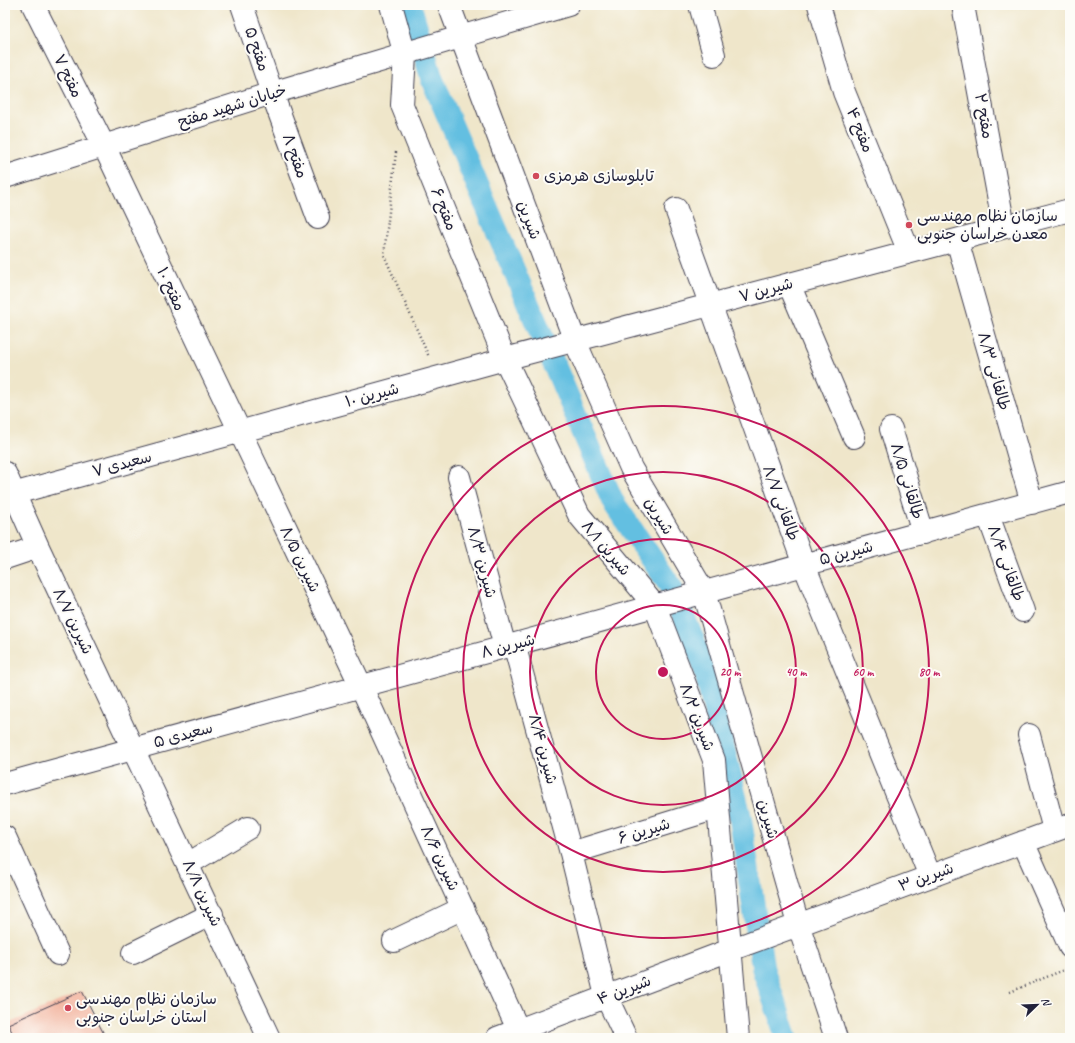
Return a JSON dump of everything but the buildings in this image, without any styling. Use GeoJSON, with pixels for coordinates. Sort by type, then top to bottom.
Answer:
{"type":"FeatureCollection","features":[{"type":"Feature","properties":{"kind":"street","name":"مفتح ۷"},"geometry":{"type":"LineString","coordinates":[[33,5],[104,146]]}},
{"type":"Feature","properties":{"kind":"street","name":"مفتح ۵"},"geometry":{"type":"LineString","coordinates":[[242,5],[272,93]]}},
{"type":"Feature","properties":{"kind":"street","name":"مفتح ۶"},"geometry":{"type":"LineString","coordinates":[[391,5],[405,55],[402,105],[505,359],[565,485]]}},
{"type":"Feature","properties":{"kind":"street","name":"شیرین"},"geometry":{"type":"LineString","coordinates":[[449,5],[575,341],[631,468],[704,592],[798,924],[836,1038]]}},
{"type":"Feature","properties":{"kind":"street","name":"خیابان شهید مفتح"},"geometry":{"type":"LineString","coordinates":[[5,177],[272,93],[405,55],[568,5]]}},
{"type":"Feature","properties":{"kind":"street"},"geometry":{"type":"LineString","coordinates":[[700,5],[714,55]]}},
{"type":"Feature","properties":{"kind":"street","name":"مفتح ۴"},"geometry":{"type":"LineString","coordinates":[[819,5],[844,92],[909,252]]}},
{"type":"Feature","properties":{"kind":"street","name":"مفتح ۲"},"geometry":{"type":"LineString","coordinates":[[963,5],[1004,227]]}},
{"type":"Feature","properties":{"kind":"street","name":"مفتح ۸"},"geometry":{"type":"LineString","coordinates":[[272,93],[318,218]]}},
{"type":"Feature","properties":{"kind":"street","name":"مفتح ۱۰"},"geometry":{"type":"LineString","coordinates":[[104,146],[239,432]]}},
{"type":"Feature","properties":{"kind":"street","name":"طالقانی ۸/۷"},"geometry":{"type":"LineString","coordinates":[[676,209],[804,565],[930,876]]}},
{"type":"Feature","properties":{"kind":"street","name":"شیرین ۷"},"geometry":{"type":"LineString","coordinates":[[505,359],[1070,210]]}},
{"type":"Feature","properties":{"kind":"street","name":"طالقانی ۸/۳"},"geometry":{"type":"LineString","coordinates":[[957,240],[1032,503]]}},
{"type":"Feature","properties":{"kind":"street"},"geometry":{"type":"LineString","coordinates":[[789,284],[854,437]]}},
{"type":"Feature","properties":{"kind":"street","name":"شیرین ۱۰"},"geometry":{"type":"LineString","coordinates":[[239,432],[505,359]]}},
{"type":"Feature","properties":{"kind":"street","name":"طالقانی ۸/۵"},"geometry":{"type":"LineString","coordinates":[[891,429],[923,532]]}},
{"type":"Feature","properties":{"kind":"street","name":"سعیدی ۷"},"geometry":{"type":"LineString","coordinates":[[10,495],[239,432]]}},
{"type":"Feature","properties":{"kind":"street","name":"شیرین ۸/۵"},"geometry":{"type":"LineString","coordinates":[[239,432],[361,686]]}},
{"type":"Feature","properties":{"kind":"street","name":"شیرین ۸/۷"},"geometry":{"type":"LineString","coordinates":[[5,473],[10,495],[38,547],[134,748]]}},
{"type":"Feature","properties":{"kind":"street","name":"شیرین ۸/۳"},"geometry":{"type":"LineString","coordinates":[[459,477],[510,646]]}},
{"type":"Feature","properties":{"kind":"street","name":"شیرین ۸/۱"},"geometry":{"type":"LineString","coordinates":[[565,485],[579,515],[655,606]]}},
{"type":"Feature","properties":{"kind":"street","name":"شیرین ۵"},"geometry":{"type":"LineString","coordinates":[[655,606],[1070,492]]}},
{"type":"Feature","properties":{"kind":"street","name":"طالقانی ۸/۴"},"geometry":{"type":"LineString","coordinates":[[988,515],[1023,611]]}},
{"type":"Feature","properties":{"kind":"street"},"geometry":{"type":"LineString","coordinates":[[5,558],[38,547]]}},
{"type":"Feature","properties":{"kind":"street","name":"شیرین ۸"},"geometry":{"type":"LineString","coordinates":[[361,686],[655,606]]}},
{"type":"Feature","properties":{"kind":"street","name":"شیرین ۸/۲"},"geometry":{"type":"LineString","coordinates":[[655,606],[714,760],[738,1038]]}},
{"type":"Feature","properties":{"kind":"street","name":"شیرین ۸/۴"},"geometry":{"type":"LineString","coordinates":[[510,646],[571,853],[606,996],[626,1038]]}},
{"type":"Feature","properties":{"kind":"street","name":"سعیدی ۵"},"geometry":{"type":"LineString","coordinates":[[5,784],[361,686]]}},
{"type":"Feature","properties":{"kind":"street","name":"شیرین ۸/۶"},"geometry":{"type":"LineString","coordinates":[[361,686],[520,1034]]}},
{"type":"Feature","properties":{"kind":"street"},"geometry":{"type":"LineString","coordinates":[[1029,735],[1062,827]]}},
{"type":"Feature","properties":{"kind":"street","name":"شیرین ۸/۸"},"geometry":{"type":"LineString","coordinates":[[134,748],[269,1038]]}},
{"type":"Feature","properties":{"kind":"street","name":"شیرین ۶"},"geometry":{"type":"LineString","coordinates":[[571,853],[717,808]]}},
{"type":"Feature","properties":{"kind":"street","name":"شیرین ۳"},"geometry":{"type":"LineString","coordinates":[[730,950],[1062,827]]}},
{"type":"Feature","properties":{"kind":"street"},"geometry":{"type":"LineString","coordinates":[[188,864],[248,828]]}},
{"type":"Feature","properties":{"kind":"street"},"geometry":{"type":"LineString","coordinates":[[5,836],[58,954]]}},
{"type":"Feature","properties":{"kind":"street"},"geometry":{"type":"LineString","coordinates":[[1023,842],[1070,947]]}},
{"type":"Feature","properties":{"kind":"street"},"geometry":{"type":"LineString","coordinates":[[394,942],[463,908]]}},
{"type":"Feature","properties":{"kind":"street"},"geometry":{"type":"LineString","coordinates":[[133,953],[212,914]]}},
{"type":"Feature","properties":{"kind":"street","name":"شیرین ۴"},"geometry":{"type":"LineString","coordinates":[[497,1038],[520,1034],[606,996],[730,950]]}},
{"type":"Feature","properties":{"kind":"path"},"geometry":{"type":"LineString","coordinates":[[397,145],[384,256],[438,377]]}},
{"type":"Feature","properties":{"kind":"path"},"geometry":{"type":"LineString","coordinates":[[1010,992],[1070,968]]}},
{"type":"Feature","properties":{"kind":"waterway"},"geometry":{"type":"LineString","coordinates":[[410,5],[432,79],[613,502],[671,587],[703,663],[740,816],[763,969],[787,1038]]}},
{"type":"Feature","properties":{"kind":"place","name":"تابلوسازی هرمزی"},"geometry":{"type":"Point","coordinates":[536,176]}},
{"type":"Feature","properties":{"kind":"place","name":"سازمان نظام مهندسی معدن خراسان جنوبی"},"geometry":{"type":"Point","coordinates":[909,225]}},
{"type":"Feature","properties":{"kind":"place","name":"سازمان نظام مهندسی استان خراسان جنوبی"},"geometry":{"type":"Point","coordinates":[68,1008]}}]}
